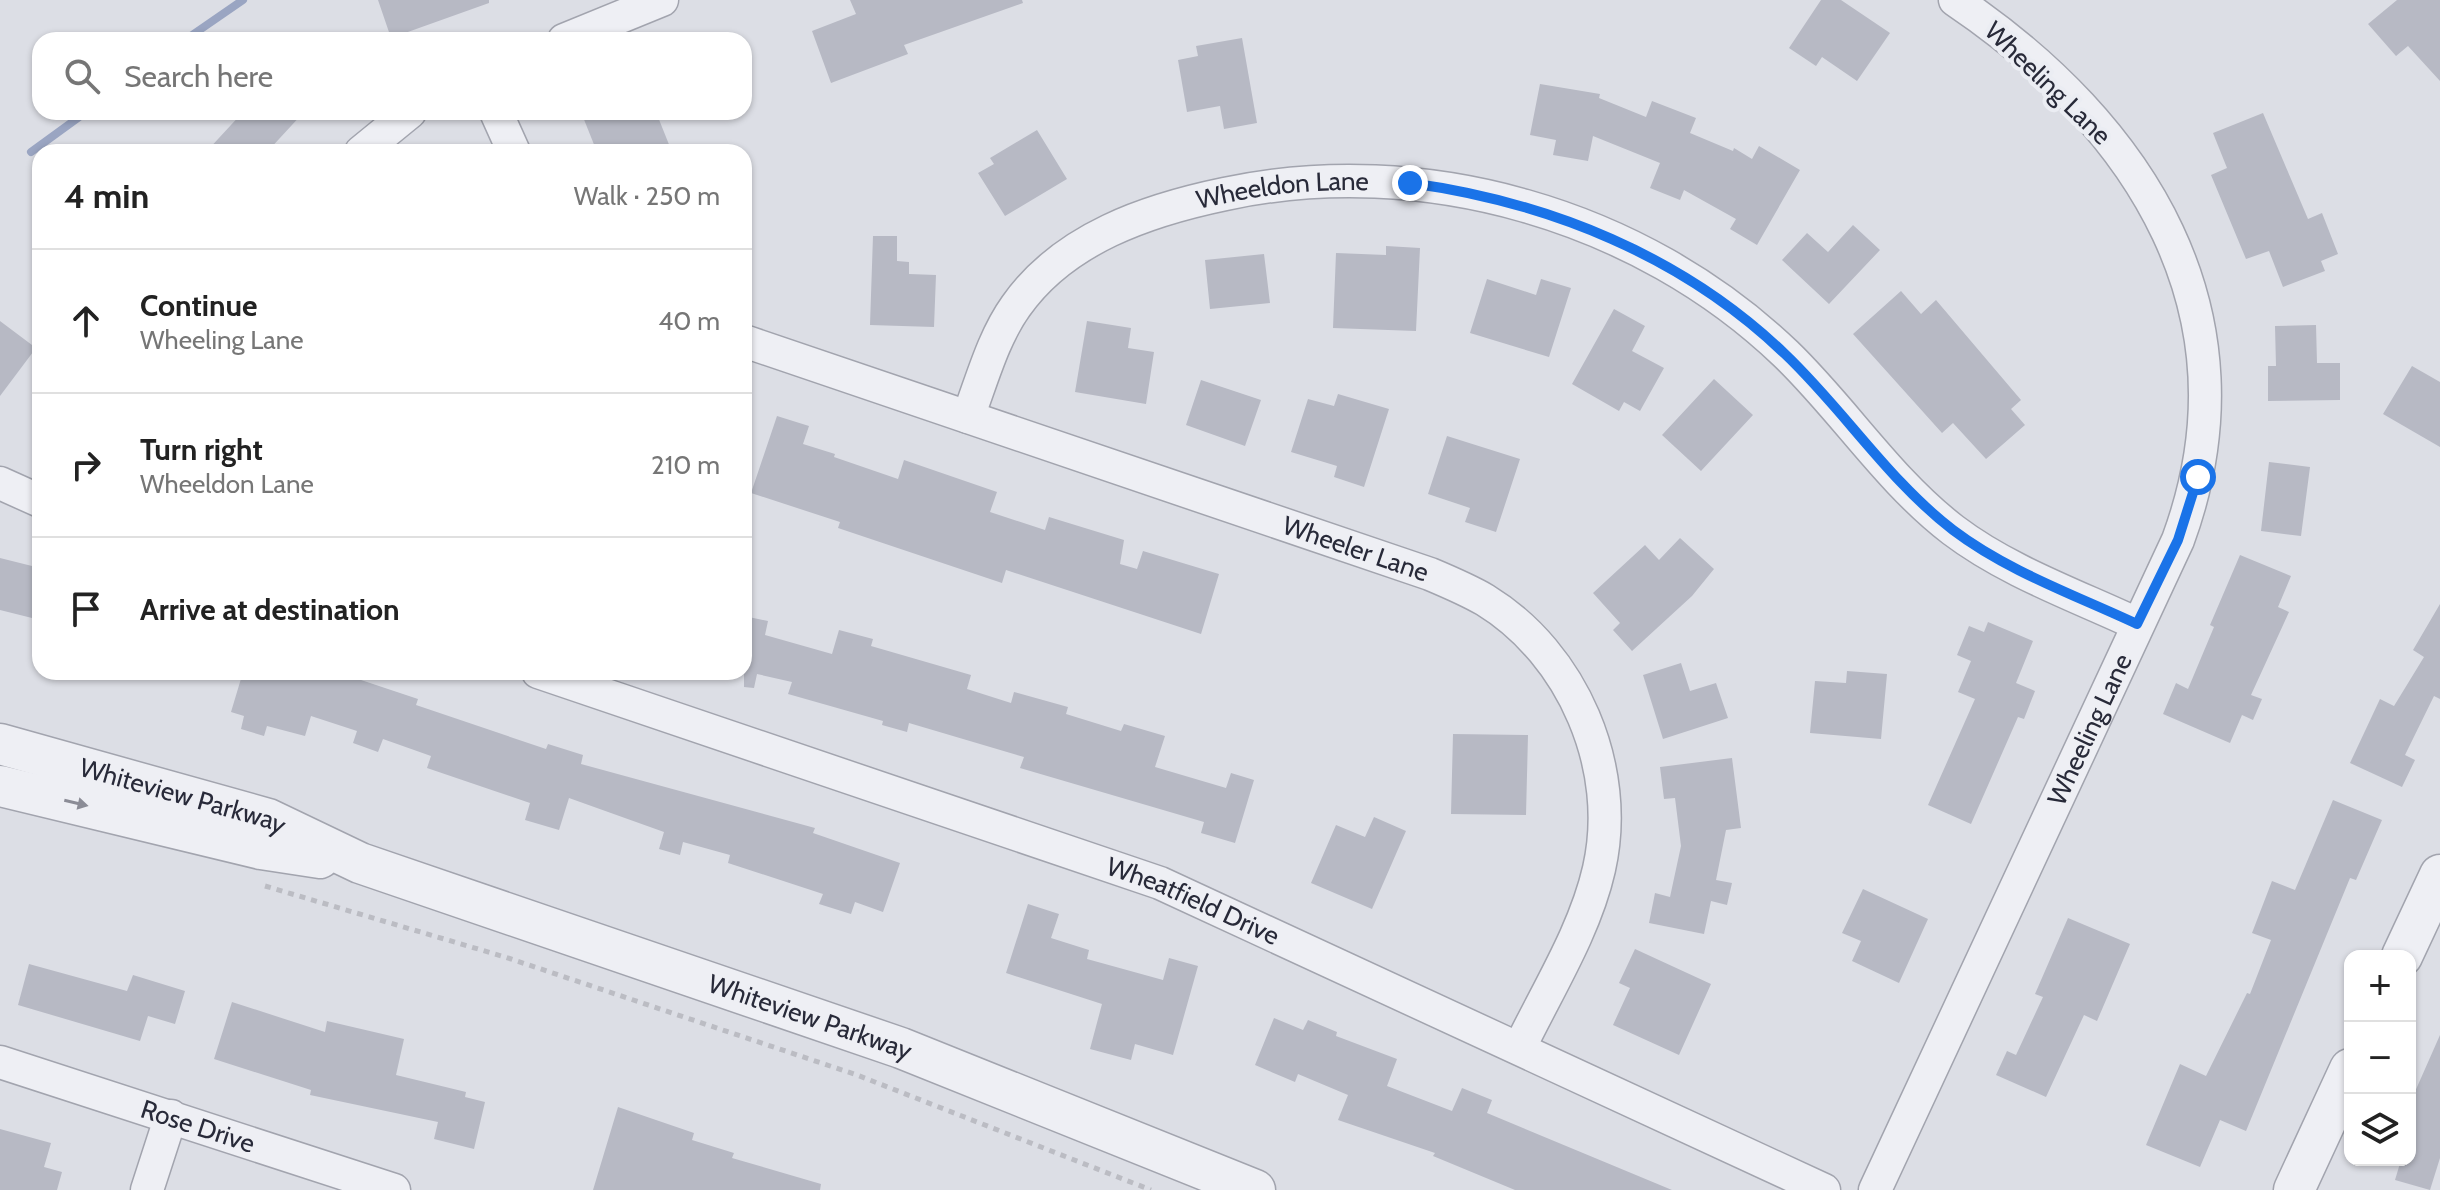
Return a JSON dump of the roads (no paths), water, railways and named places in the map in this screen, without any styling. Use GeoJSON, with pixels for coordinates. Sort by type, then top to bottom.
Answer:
{"type":"FeatureCollection","features":[{"type":"Feature","properties":{"kind":"street"},"geometry":{"type":"LineString","coordinates":[[584,32],[662,0]]}},
{"type":"Feature","properties":{"kind":"street","name":"Wheeling Lane"},"geometry":{"type":"LineString","coordinates":[[1875,1190],[2178,540],[2192,501],[2203,452],[2206,402],[2204,348],[2188,279],[2158,211],[2122,156],[2098,128],[2029,59],[1955,0]]}},
{"type":"Feature","properties":{"kind":"street"},"geometry":{"type":"LineString","coordinates":[[371,144],[400,120]]}},
{"type":"Feature","properties":{"kind":"street"},"geometry":{"type":"LineString","coordinates":[[500,120],[510,144]]}},
{"type":"Feature","properties":{"kind":"street","name":"Wheeldon Lane"},"geometry":{"type":"LineString","coordinates":[[968,417],[1003,328],[1017,304],[1041,278],[1098,235],[1168,208],[1291,183],[1373,181],[1456,189],[1577,224],[1685,278],[1724,304],[1786,354],[1889,470],[1953,530],[1995,557],[2137,624]]}},
{"type":"Feature","properties":{"kind":"street","name":"Wheeler Lane"},"geometry":{"type":"LineString","coordinates":[[752,344],[1430,574],[1486,601],[1542,649],[1569,687],[1589,730],[1600,777],[1604,822],[1600,867],[1590,900],[1520,1047]]}},
{"type":"Feature","properties":{"kind":"street"},"geometry":{"type":"LineString","coordinates":[[0,483],[32,497]]}},
{"type":"Feature","properties":{"kind":"street","name":"Wheatfield Drive"},"geometry":{"type":"LineString","coordinates":[[562,680],[1160,883],[1824,1190]]}},
{"type":"Feature","properties":{"kind":"street","name":"Whiteview Parkway"},"geometry":{"type":"LineString","coordinates":[[0,744],[268,819],[360,863],[901,1048],[1255,1190]]}},
{"type":"Feature","properties":{"kind":"street","name":"Whiteview Parkway"},"geometry":{"type":"LineString","coordinates":[[0,786],[261,849],[360,863]]}},
{"type":"Feature","properties":{"kind":"street"},"geometry":{"type":"LineString","coordinates":[[2407,950],[2430,920],[2440,875]]}},
{"type":"Feature","properties":{"kind":"street","name":"Rose Drive"},"geometry":{"type":"LineString","coordinates":[[0,1062],[394,1190]]}},
{"type":"Feature","properties":{"kind":"street"},"geometry":{"type":"LineString","coordinates":[[2294,1190],[2344,1082]]}},
{"type":"Feature","properties":{"kind":"street"},"geometry":{"type":"LineString","coordinates":[[147,1190],[171,1116]]}},
{"type":"Feature","properties":{"kind":"waterway"},"geometry":{"type":"LineString","coordinates":[[197,32],[243,0]]}},
{"type":"Feature","properties":{"kind":"waterway"},"geometry":{"type":"LineString","coordinates":[[42,144],[75,120]]}}]}
